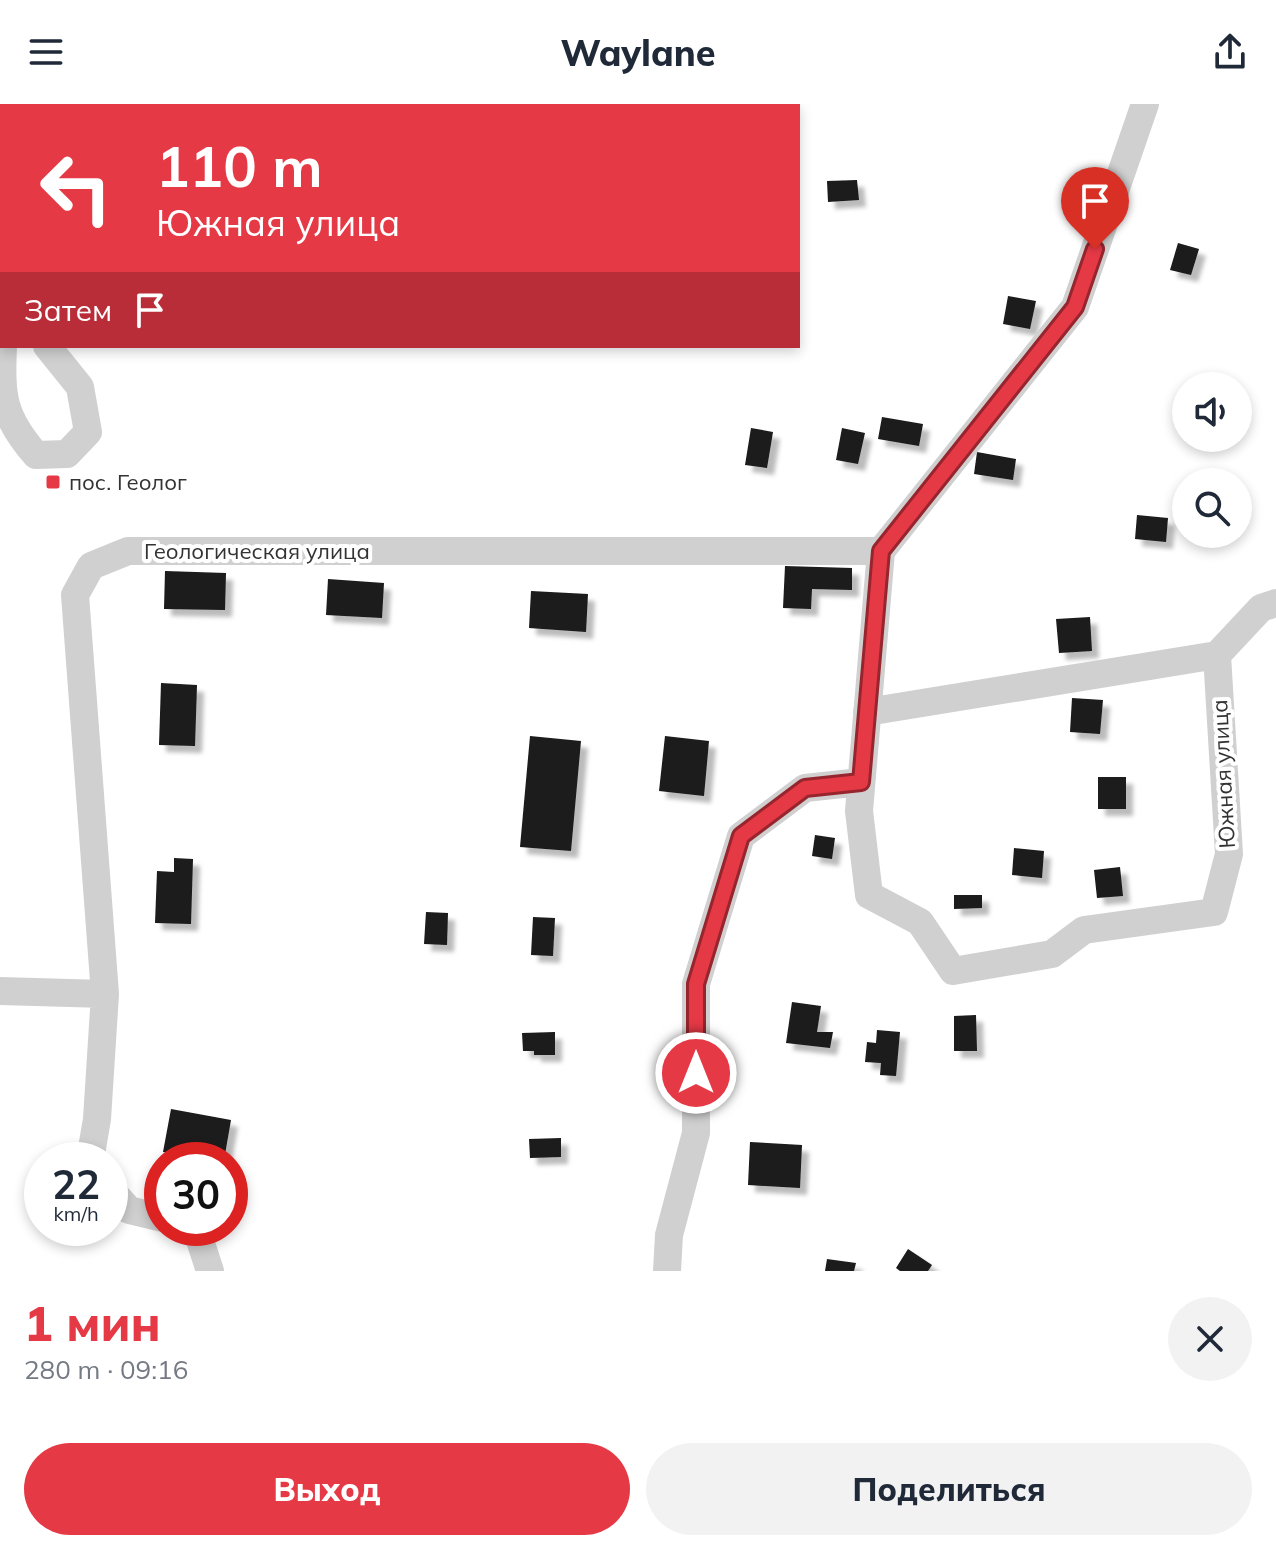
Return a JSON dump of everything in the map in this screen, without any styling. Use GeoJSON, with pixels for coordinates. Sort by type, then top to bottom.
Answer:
{"type":"FeatureCollection","features":[{"type":"Feature","properties":{"kind":"street"},"geometry":{"type":"LineString","coordinates":[[881,551],[1075,307],[1145,104]]}},
{"type":"Feature","properties":{"kind":"street"},"geometry":{"type":"LineString","coordinates":[[3,348],[1,390],[15,431],[36,455],[67,454],[88,432],[83,402],[80,387],[49,348]]}},
{"type":"Feature","properties":{"kind":"street","name":"Геологическая улица"},"geometry":{"type":"LineString","coordinates":[[93,1142],[105,994],[75,595],[91,566],[128,551],[881,551]]}},
{"type":"Feature","properties":{"kind":"street","name":"Южная улица"},"geometry":{"type":"LineString","coordinates":[[881,551],[859,811],[869,895],[920,922],[953,971],[1052,954],[1084,930],[1214,912],[1229,854],[1217,655]]}},
{"type":"Feature","properties":{"kind":"street"},"geometry":{"type":"LineString","coordinates":[[867,712],[1217,655],[1261,608],[1276,603]]}},
{"type":"Feature","properties":{"kind":"street"},"geometry":{"type":"LineString","coordinates":[[667,1271],[669,1235],[696,1133],[696,984],[741,836],[805,788],[861,782]]}},
{"type":"Feature","properties":{"kind":"street"},"geometry":{"type":"LineString","coordinates":[[0,991],[105,994]]}},
{"type":"Feature","properties":{"kind":"street"},"geometry":{"type":"LineString","coordinates":[[202,1246],[210,1271]]}},
{"type":"Feature","properties":{"kind":"building"},"geometry":{"type":"Polygon","coordinates":[[[857,180],[859,200],[828,202],[827,181],[857,180]]]}},
{"type":"Feature","properties":{"kind":"building"},"geometry":{"type":"Polygon","coordinates":[[[1178,243],[1199,249],[1191,275],[1170,270],[1178,243]]]}},
{"type":"Feature","properties":{"kind":"building"},"geometry":{"type":"Polygon","coordinates":[[[1008,296],[1036,301],[1030,329],[1003,324],[1008,296]]]}},
{"type":"Feature","properties":{"kind":"building"},"geometry":{"type":"Polygon","coordinates":[[[882,417],[923,424],[919,446],[878,439],[882,417]]]}},
{"type":"Feature","properties":{"kind":"building"},"geometry":{"type":"Polygon","coordinates":[[[751,428],[773,432],[767,468],[745,465],[751,428]]]}},
{"type":"Feature","properties":{"kind":"building"},"geometry":{"type":"Polygon","coordinates":[[[842,428],[865,433],[858,464],[836,460],[842,428]]]}},
{"type":"Feature","properties":{"kind":"building"},"geometry":{"type":"Polygon","coordinates":[[[977,452],[1016,459],[1013,480],[974,474],[977,452]]]}},
{"type":"Feature","properties":{"kind":"building"},"geometry":{"type":"Polygon","coordinates":[[[1137,515],[1168,518],[1166,542],[1135,539],[1137,515]]]}},
{"type":"Feature","properties":{"kind":"building"},"geometry":{"type":"Polygon","coordinates":[[[785,566],[852,568],[852,590],[812,589],[811,609],[783,608],[785,566]]]}},
{"type":"Feature","properties":{"kind":"building"},"geometry":{"type":"Polygon","coordinates":[[[165,571],[226,573],[225,610],[164,609],[165,571]]]}},
{"type":"Feature","properties":{"kind":"building"},"geometry":{"type":"Polygon","coordinates":[[[328,579],[384,583],[382,618],[326,615],[328,579]]]}},
{"type":"Feature","properties":{"kind":"building"},"geometry":{"type":"Polygon","coordinates":[[[531,591],[588,594],[586,632],[529,628],[531,591]]]}},
{"type":"Feature","properties":{"kind":"building"},"geometry":{"type":"Polygon","coordinates":[[[1090,617],[1092,651],[1059,653],[1056,619],[1090,617]]]}},
{"type":"Feature","properties":{"kind":"building"},"geometry":{"type":"Polygon","coordinates":[[[161,683],[197,685],[195,746],[159,745],[161,683]]]}},
{"type":"Feature","properties":{"kind":"building"},"geometry":{"type":"Polygon","coordinates":[[[1072,698],[1103,700],[1100,734],[1070,732],[1072,698]]]}},
{"type":"Feature","properties":{"kind":"building"},"geometry":{"type":"Polygon","coordinates":[[[530,736],[581,741],[571,851],[520,847],[530,736]]]}},
{"type":"Feature","properties":{"kind":"building"},"geometry":{"type":"Polygon","coordinates":[[[665,736],[709,741],[704,796],[659,791],[665,736]]]}},
{"type":"Feature","properties":{"kind":"building"},"geometry":{"type":"Polygon","coordinates":[[[1098,777],[1126,777],[1126,809],[1098,809],[1098,777]]]}},
{"type":"Feature","properties":{"kind":"building"},"geometry":{"type":"Polygon","coordinates":[[[815,835],[835,838],[832,859],[812,856],[815,835]]]}},
{"type":"Feature","properties":{"kind":"building"},"geometry":{"type":"Polygon","coordinates":[[[1014,848],[1044,851],[1042,878],[1012,875],[1014,848]]]}},
{"type":"Feature","properties":{"kind":"building"},"geometry":{"type":"Polygon","coordinates":[[[174,858],[193,859],[191,924],[155,923],[157,871],[174,872],[174,858]]]}},
{"type":"Feature","properties":{"kind":"building"},"geometry":{"type":"Polygon","coordinates":[[[1120,867],[1123,896],[1097,898],[1094,870],[1120,867]]]}},
{"type":"Feature","properties":{"kind":"building"},"geometry":{"type":"Polygon","coordinates":[[[954,895],[982,895],[982,908],[954,909],[954,895]]]}},
{"type":"Feature","properties":{"kind":"building"},"geometry":{"type":"Polygon","coordinates":[[[426,912],[448,913],[447,945],[424,944],[426,912]]]}},
{"type":"Feature","properties":{"kind":"building"},"geometry":{"type":"Polygon","coordinates":[[[533,917],[555,918],[553,956],[531,955],[533,917]]]}},
{"type":"Feature","properties":{"kind":"building"},"geometry":{"type":"Polygon","coordinates":[[[792,1002],[821,1006],[817,1032],[833,1032],[830,1048],[786,1043],[792,1002]]]}},
{"type":"Feature","properties":{"kind":"building"},"geometry":{"type":"Polygon","coordinates":[[[976,1015],[977,1051],[954,1051],[954,1016],[976,1015]]]}},
{"type":"Feature","properties":{"kind":"building"},"geometry":{"type":"Polygon","coordinates":[[[877,1030],[900,1032],[896,1076],[880,1075],[881,1063],[865,1062],[867,1042],[876,1043],[877,1030]]]}},
{"type":"Feature","properties":{"kind":"building"},"geometry":{"type":"Polygon","coordinates":[[[555,1032],[555,1055],[534,1055],[534,1051],[523,1051],[522,1033],[555,1032]]]}},
{"type":"Feature","properties":{"kind":"building"},"geometry":{"type":"Polygon","coordinates":[[[171,1109],[231,1120],[227,1142],[165,1142],[171,1109]]]}},
{"type":"Feature","properties":{"kind":"building"},"geometry":{"type":"Polygon","coordinates":[[[561,1138],[561,1157],[530,1158],[529,1139],[561,1138]]]}},
{"type":"Feature","properties":{"kind":"building"},"geometry":{"type":"Polygon","coordinates":[[[750,1142],[802,1145],[800,1188],[748,1185],[750,1142]]]}},
{"type":"Feature","properties":{"kind":"building"},"geometry":{"type":"Polygon","coordinates":[[[908,1249],[932,1265],[928,1271],[900,1271],[896,1268],[908,1249]]]}},
{"type":"Feature","properties":{"kind":"building"},"geometry":{"type":"Polygon","coordinates":[[[827,1259],[856,1263],[854,1271],[825,1271],[827,1259]]]}},
{"type":"Feature","properties":{"kind":"place","name":"пос. Геолог"},"geometry":{"type":"Point","coordinates":[53,482]}},
{"type":"Feature","properties":{"kind":"route"},"geometry":{"type":"LineString","coordinates":[[696,1073],[696,984],[741,836],[805,788],[861,782],[881,551],[1075,307],[1095,249]]}}]}
